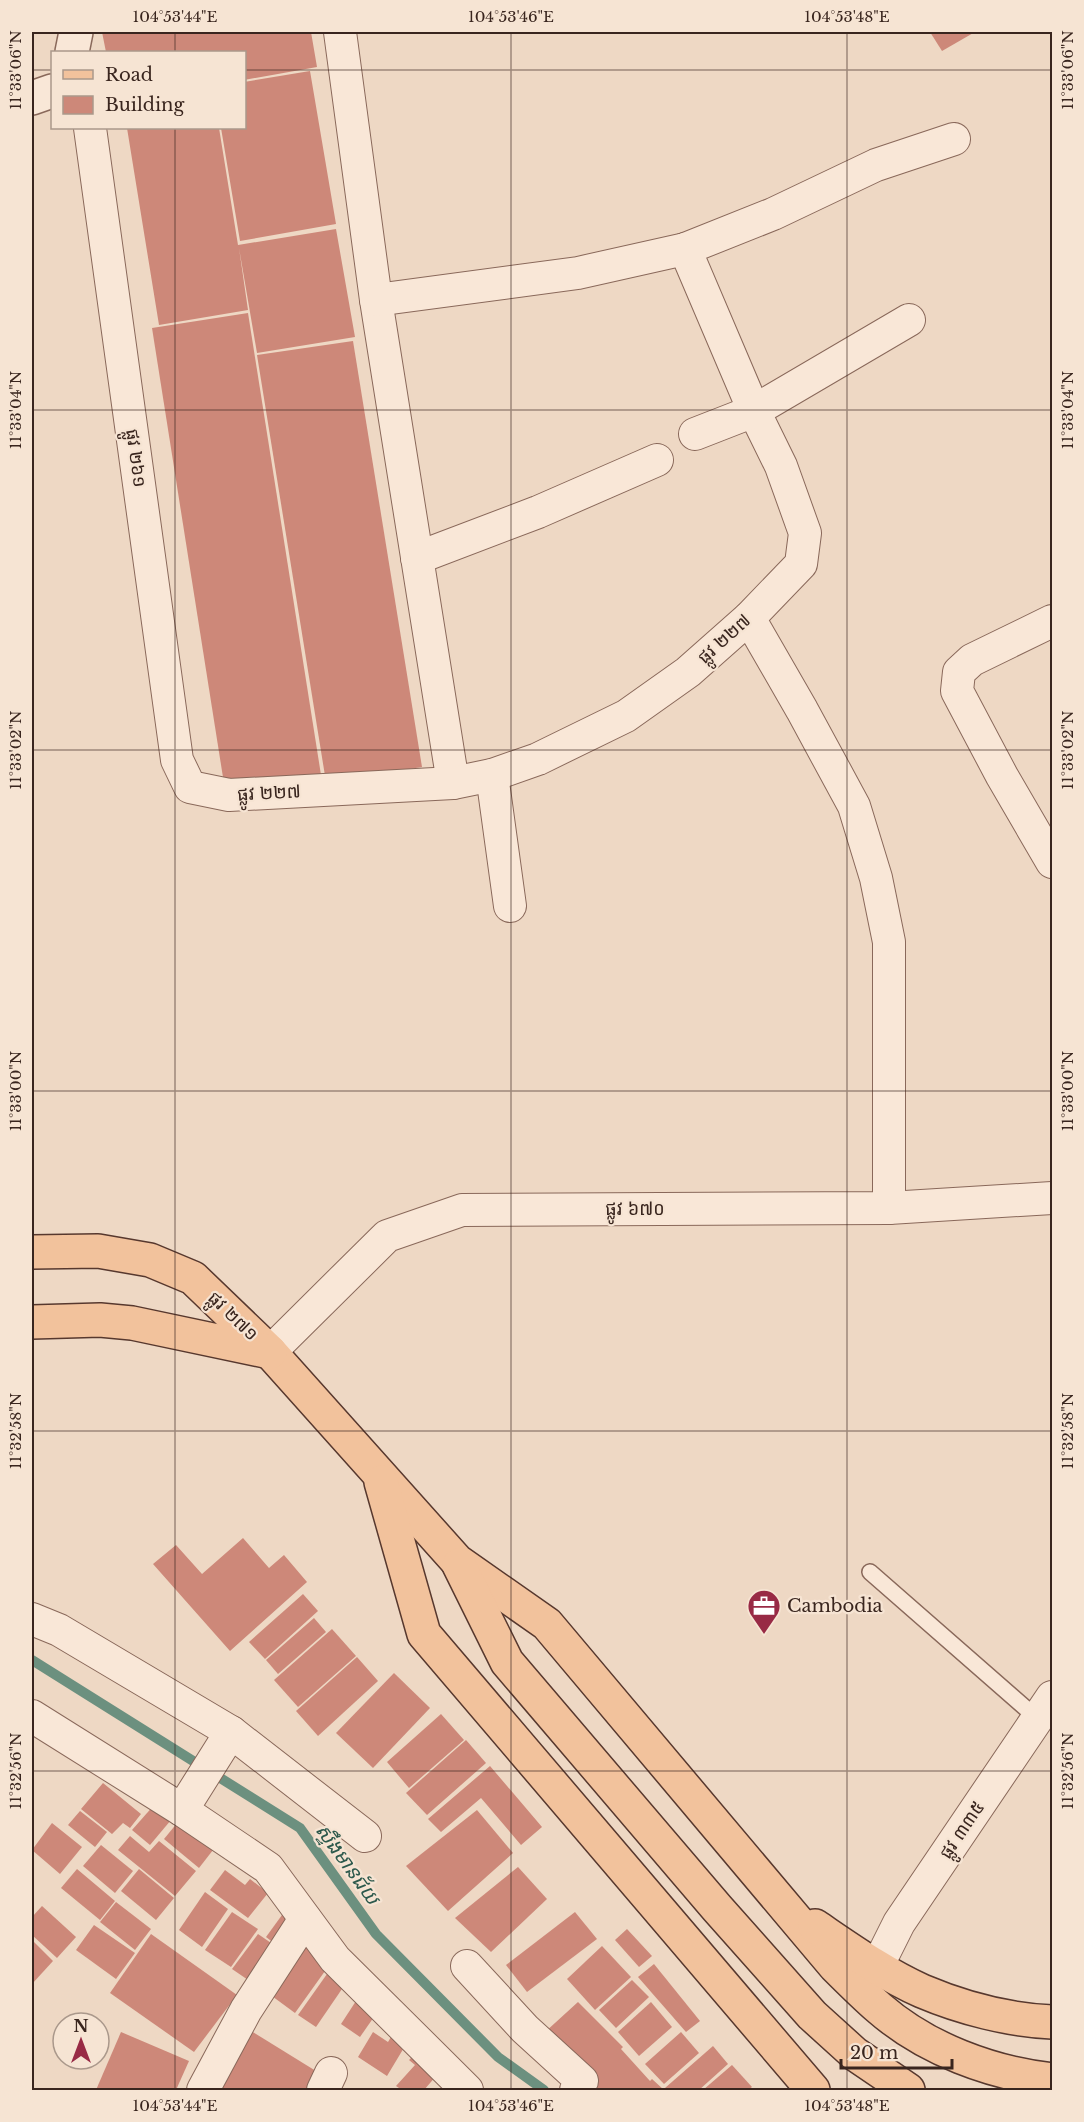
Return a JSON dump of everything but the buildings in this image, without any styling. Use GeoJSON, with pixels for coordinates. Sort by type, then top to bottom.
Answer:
{"type":"FeatureCollection","features":[{"type":"Feature","properties":{"kind":"main road","name":"ផ្លូវ ២៧១"},"geometry":{"type":"LineString","coordinates":[[32,1252],[98,1251],[150,1260],[193,1278],[270,1352]]}},
{"type":"Feature","properties":{"kind":"main road","name":"ផ្លូវ ២៧១"},"geometry":{"type":"LineString","coordinates":[[32,1322],[100,1320],[132,1323],[270,1352]]}},
{"type":"Feature","properties":{"kind":"main road"},"geometry":{"type":"LineString","coordinates":[[270,1352],[457,1561],[547,1624],[783,1906],[835,1966],[880,2009],[924,2038],[971,2061],[1020,2076],[1053,2080]]}},
{"type":"Feature","properties":{"kind":"main road"},"geometry":{"type":"LineString","coordinates":[[379,1475],[424,1634],[813,2091]]}},
{"type":"Feature","properties":{"kind":"main road"},"geometry":{"type":"LineString","coordinates":[[457,1561],[507,1662],[717,1908],[812,2015],[855,2054],[908,2091]]}},
{"type":"Feature","properties":{"kind":"main road"},"geometry":{"type":"LineString","coordinates":[[783,1906],[877,1967],[922,1991],[967,2007],[1032,2021],[1053,2022]]}},
{"type":"Feature","properties":{"kind":"street"},"geometry":{"type":"LineString","coordinates":[[72,51],[76,32]]}},
{"type":"Feature","properties":{"kind":"street"},"geometry":{"type":"LineString","coordinates":[[340,32],[376,300],[453,783]]}},
{"type":"Feature","properties":{"kind":"street"},"geometry":{"type":"LineString","coordinates":[[32,98],[51,92]]}},
{"type":"Feature","properties":{"kind":"street","name":"ផ្លូវ ២៦១"},"geometry":{"type":"LineString","coordinates":[[90,129],[177,760],[190,787]]}},
{"type":"Feature","properties":{"kind":"street"},"geometry":{"type":"LineString","coordinates":[[376,300],[578,273],[685,249],[773,214],[876,165],[954,139]]}},
{"type":"Feature","properties":{"kind":"street","name":"ផ្លូវ ២២៧"},"geometry":{"type":"LineString","coordinates":[[190,787],[229,795],[453,783],[492,774],[538,759],[626,716],[688,672],[749,618],[801,564],[805,533],[781,466],[754,411],[685,249]]}},
{"type":"Feature","properties":{"kind":"street"},"geometry":{"type":"LineString","coordinates":[[695,434],[754,411],[909,320]]}},
{"type":"Feature","properties":{"kind":"street"},"geometry":{"type":"LineString","coordinates":[[417,558],[538,512],[657,460]]}},
{"type":"Feature","properties":{"kind":"street"},"geometry":{"type":"LineString","coordinates":[[749,618],[854,806],[876,878],[889,942],[889,1208]]}},
{"type":"Feature","properties":{"kind":"street"},"geometry":{"type":"LineString","coordinates":[[1053,621],[972,660],[959,672],[957,691],[1002,776],[1053,862]]}},
{"type":"Feature","properties":{"kind":"street"},"geometry":{"type":"LineString","coordinates":[[492,774],[510,906]]}},
{"type":"Feature","properties":{"kind":"street","name":"ផ្លូវ ៦៧០"},"geometry":{"type":"LineString","coordinates":[[270,1352],[387,1236],[462,1209],[889,1208],[1053,1198]]}},
{"type":"Feature","properties":{"kind":"street"},"geometry":{"type":"LineString","coordinates":[[32,1619],[59,1630],[365,1836]]}},
{"type":"Feature","properties":{"kind":"street","name":"ផ្លូវ ៣៣៥"},"geometry":{"type":"LineString","coordinates":[[877,1967],[899,1923],[1045,1708]]}},
{"type":"Feature","properties":{"kind":"street"},"geometry":{"type":"LineString","coordinates":[[32,1716],[188,1800],[267,1868],[335,1959],[467,2091]]}},
{"type":"Feature","properties":{"kind":"street"},"geometry":{"type":"LineString","coordinates":[[188,1800],[225,1742]]}},
{"type":"Feature","properties":{"kind":"street"},"geometry":{"type":"LineString","coordinates":[[203,2091],[246,2010],[305,1919]]}},
{"type":"Feature","properties":{"kind":"street"},"geometry":{"type":"LineString","coordinates":[[467,1966],[525,2029],[582,2081],[576,2091]]}},
{"type":"Feature","properties":{"kind":"lane"},"geometry":{"type":"LineString","coordinates":[[870,1572],[1045,1708]]}},
{"type":"Feature","properties":{"kind":"waterway","name":"ស្ទឹងមានជ័យ"},"geometry":{"type":"LineString","coordinates":[[32,1660],[300,1828],[376,1934],[498,2057],[544,2090]]}},
{"type":"Feature","properties":{"kind":"place","name":"Cambodia"},"geometry":{"type":"Point","coordinates":[764,1635]}}]}
